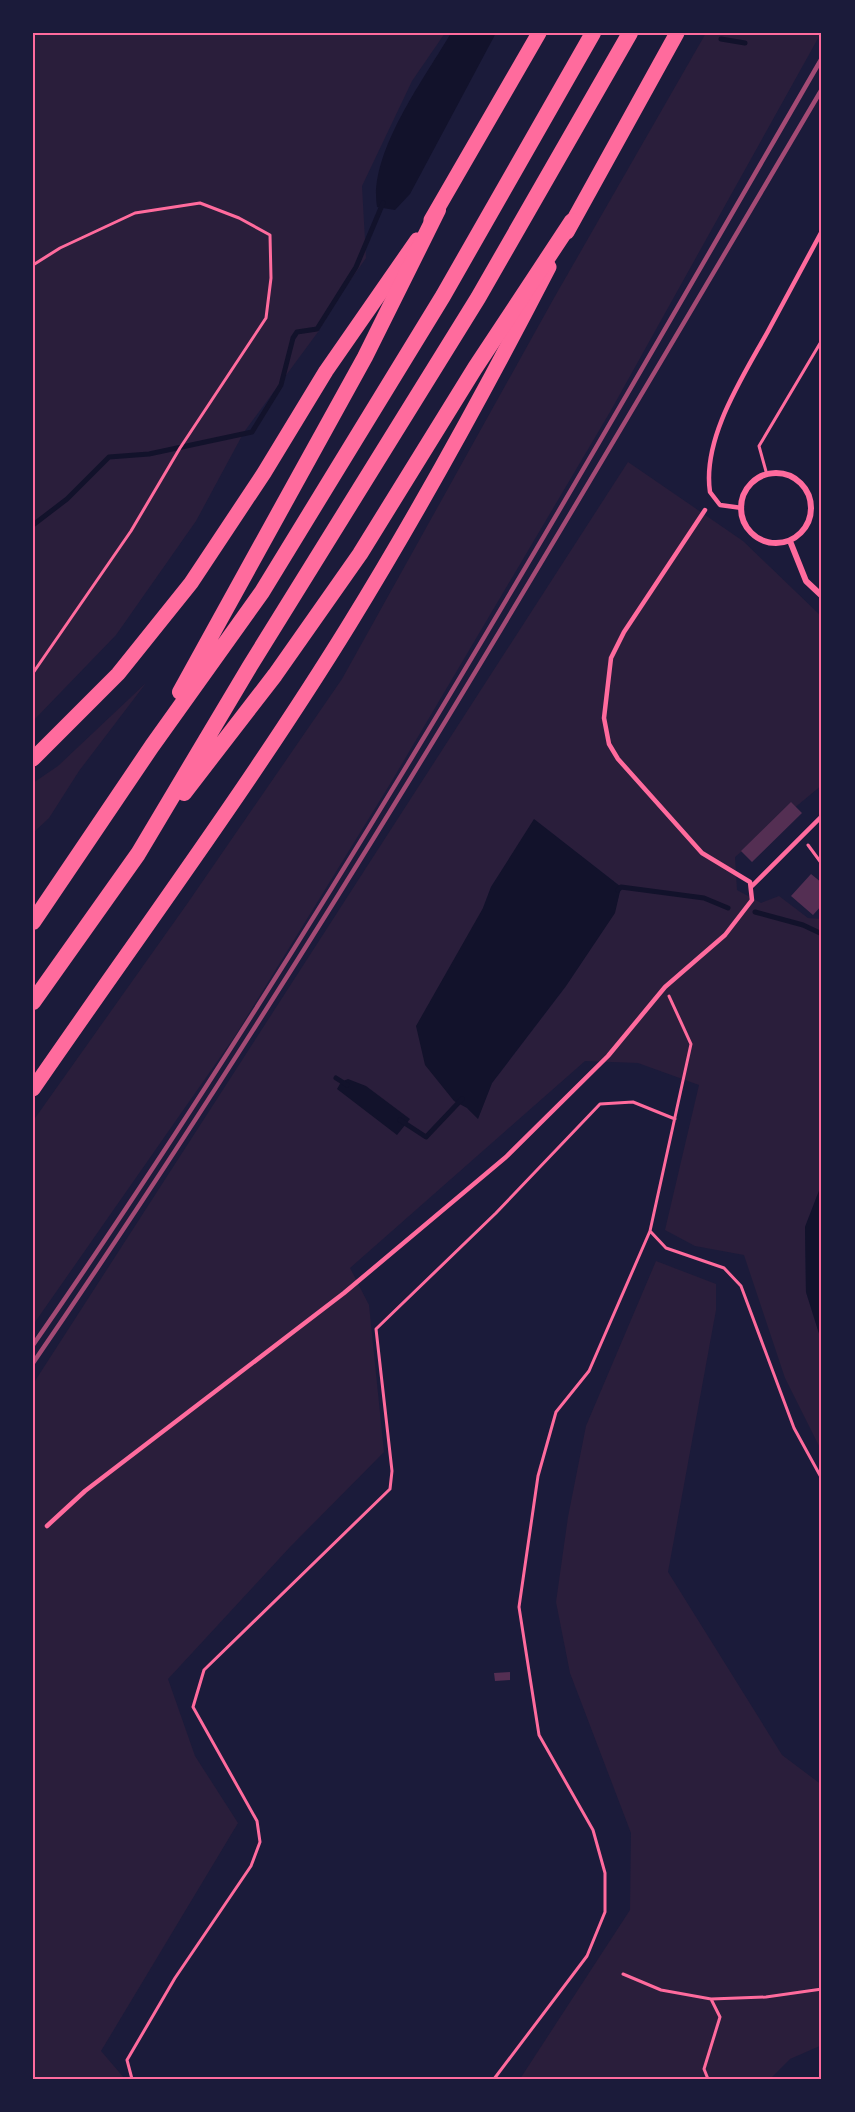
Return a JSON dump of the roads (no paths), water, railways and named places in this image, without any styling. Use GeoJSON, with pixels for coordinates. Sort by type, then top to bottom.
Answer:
{"type":"FeatureCollection","features":[{"type":"Feature","properties":{"kind":"highway"},"geometry":{"type":"LineString","coordinates":[[152,746],[360,367],[438,210],[539,33]]}},
{"type":"Feature","properties":{"kind":"highway"},"geometry":{"type":"LineString","coordinates":[[33,922],[152,746],[268,582],[443,296],[593,33]]}},
{"type":"Feature","properties":{"kind":"highway"},"geometry":{"type":"LineString","coordinates":[[138,854],[250,666],[478,298],[630,33]]}},
{"type":"Feature","properties":{"kind":"highway"},"geometry":{"type":"LineString","coordinates":[[33,1089],[215,826],[348,626],[490,383],[572,221],[677,33]]}},
{"type":"Feature","properties":{"kind":"highway"},"geometry":{"type":"LineString","coordinates":[[33,759],[118,674],[191,583],[264,473],[326,371],[438,210]]}},
{"type":"Feature","properties":{"kind":"highway"},"geometry":{"type":"LineString","coordinates":[[33,1002],[138,854],[320,613],[407,481],[474,368],[572,221]]}},
{"type":"Feature","properties":{"kind":"street"},"geometry":{"type":"LineString","coordinates":[[767,475],[790,476],[800,482],[811,502],[807,525],[790,540],[767,542],[756,537],[748,528],[742,508],[749,487],[767,475]]}},
{"type":"Feature","properties":{"kind":"street"},"geometry":{"type":"LineString","coordinates":[[790,540],[806,581],[822,596]]}},
{"type":"Feature","properties":{"kind":"lane"},"geometry":{"type":"LineString","coordinates":[[742,508],[720,505],[710,492],[710,467],[720,425],[732,396],[822,231]]}},
{"type":"Feature","properties":{"kind":"lane"},"geometry":{"type":"LineString","coordinates":[[47,1526],[85,1491],[344,1293],[473,1186],[608,1056],[665,987],[725,935],[752,900],[752,886],[746,878],[702,853],[618,759],[609,744],[604,718],[611,658],[624,632],[705,510]]}},
{"type":"Feature","properties":{"kind":"lane"},"geometry":{"type":"LineString","coordinates":[[752,886],[822,816]]}},
{"type":"Feature","properties":{"kind":"waterway"},"geometry":{"type":"LineString","coordinates":[[721,39],[745,43]]}},
{"type":"Feature","properties":{"kind":"waterway"},"geometry":{"type":"LineString","coordinates":[[33,525],[67,499],[109,457],[149,454],[252,432],[281,385],[293,338],[297,332],[317,329],[356,267],[383,203]]}},
{"type":"Feature","properties":{"kind":"waterway"},"geometry":{"type":"LineString","coordinates":[[618,890],[621,887],[704,898],[728,908]]}},
{"type":"Feature","properties":{"kind":"waterway"},"geometry":{"type":"LineString","coordinates":[[755,912],[803,925],[822,934]]}},
{"type":"Feature","properties":{"kind":"waterway"},"geometry":{"type":"LineString","coordinates":[[336,1078],[347,1085]]}},
{"type":"Feature","properties":{"kind":"waterway"},"geometry":{"type":"LineString","coordinates":[[400,1120],[426,1137],[462,1099]]}},
{"type":"Feature","properties":{"kind":"railway"},"geometry":{"type":"LineString","coordinates":[[33,1345],[139,1189],[242,1031],[441,710],[822,58]]}},
{"type":"Feature","properties":{"kind":"railway"},"geometry":{"type":"LineString","coordinates":[[33,1363],[138,1208],[340,892],[535,572],[822,89]]}}]}
